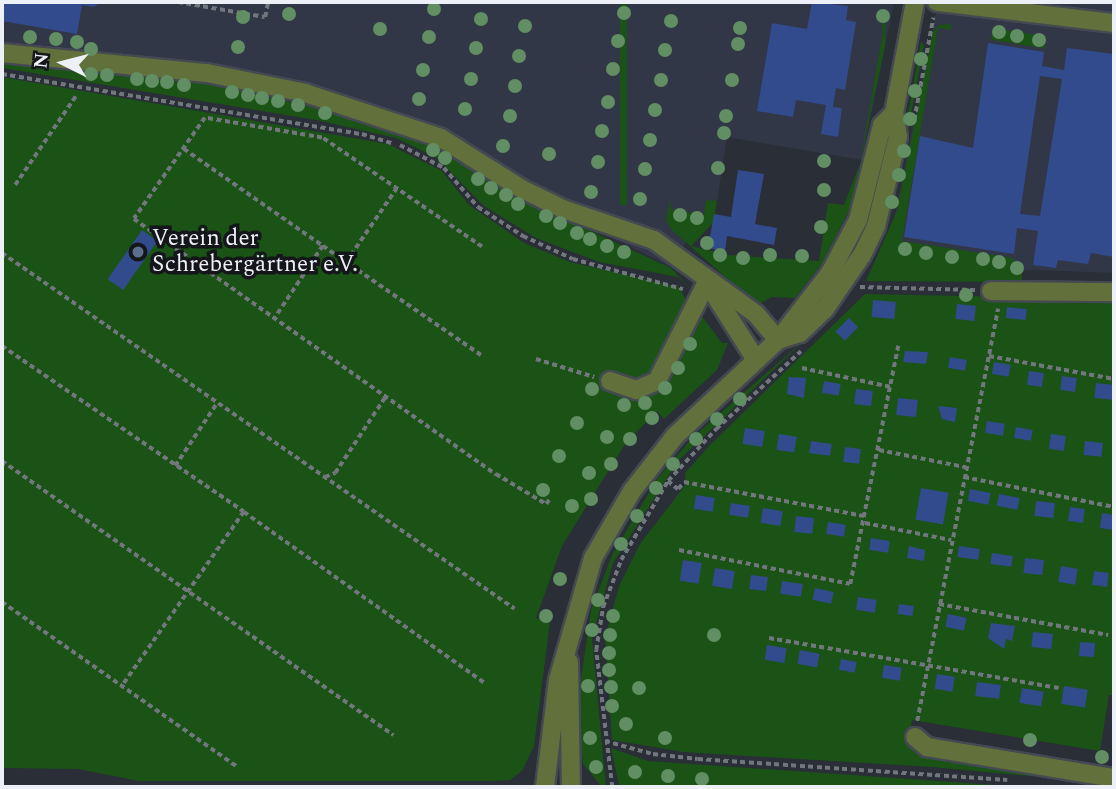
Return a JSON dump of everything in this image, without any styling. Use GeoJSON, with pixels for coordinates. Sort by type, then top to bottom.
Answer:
{"type":"FeatureCollection","features":[{"type":"Feature","properties":{"kind":"street"},"geometry":{"type":"LineString","coordinates":[[545,787],[568,637],[593,558],[632,491],[675,436],[778,340],[800,332],[825,309],[862,255],[885,195],[898,137],[894,113],[915,2]]}},
{"type":"Feature","properties":{"kind":"street"},"geometry":{"type":"LineString","coordinates":[[937,2],[1114,23]]}},
{"type":"Feature","properties":{"kind":"street"},"geometry":{"type":"LineString","coordinates":[[2,54],[163,66],[344,105],[441,138],[520,188],[563,209],[654,240],[707,282],[756,314],[778,340]]}},
{"type":"Feature","properties":{"kind":"street"},"geometry":{"type":"LineString","coordinates":[[707,282],[756,360]]}},
{"type":"Feature","properties":{"kind":"street"},"geometry":{"type":"LineString","coordinates":[[610,381],[636,390],[657,381],[707,282]]}},
{"type":"Feature","properties":{"kind":"street"},"geometry":{"type":"LineString","coordinates":[[996,291],[1114,292]]}},
{"type":"Feature","properties":{"kind":"street"},"geometry":{"type":"LineString","coordinates":[[568,637],[571,787]]}},
{"type":"Feature","properties":{"kind":"street"},"geometry":{"type":"LineString","coordinates":[[915,737],[927,747],[1114,778]]}},
{"type":"Feature","properties":{"kind":"path"},"geometry":{"type":"LineString","coordinates":[[178,2],[265,17],[268,2]]}},
{"type":"Feature","properties":{"kind":"path"},"geometry":{"type":"LineString","coordinates":[[2,74],[362,134],[401,145],[443,169],[478,207],[523,236],[583,262],[680,285]]}},
{"type":"Feature","properties":{"kind":"path"},"geometry":{"type":"LineString","coordinates":[[15,185],[77,94]]}},
{"type":"Feature","properties":{"kind":"path"},"geometry":{"type":"LineString","coordinates":[[482,247],[322,138],[205,118],[134,219],[496,474],[546,504],[549,500]]}},
{"type":"Feature","properties":{"kind":"path"},"geometry":{"type":"LineString","coordinates":[[184,149],[481,355]]}},
{"type":"Feature","properties":{"kind":"path"},"geometry":{"type":"LineString","coordinates":[[346,262],[397,189]]}},
{"type":"Feature","properties":{"kind":"path"},"geometry":{"type":"LineString","coordinates":[[274,319],[323,246]]}},
{"type":"Feature","properties":{"kind":"path"},"geometry":{"type":"LineString","coordinates":[[2,253],[515,609]]}},
{"type":"Feature","properties":{"kind":"path"},"geometry":{"type":"LineString","coordinates":[[852,296],[858,287],[996,291],[989,356],[965,467],[915,737]]}},
{"type":"Feature","properties":{"kind":"path"},"geometry":{"type":"LineString","coordinates":[[612,787],[604,740],[596,650],[603,607],[621,560],[668,481],[716,429],[808,345]]}},
{"type":"Feature","properties":{"kind":"path"},"geometry":{"type":"LineString","coordinates":[[2,346],[244,512],[485,683]]}},
{"type":"Feature","properties":{"kind":"path"},"geometry":{"type":"LineString","coordinates":[[679,550],[849,584],[865,523],[864,516],[898,346]]}},
{"type":"Feature","properties":{"kind":"path"},"geometry":{"type":"LineString","coordinates":[[989,356],[1114,379]]}},
{"type":"Feature","properties":{"kind":"path"},"geometry":{"type":"LineString","coordinates":[[536,359],[610,381]]}},
{"type":"Feature","properties":{"kind":"path"},"geometry":{"type":"LineString","coordinates":[[802,368],[891,387]]}},
{"type":"Feature","properties":{"kind":"path"},"geometry":{"type":"LineString","coordinates":[[324,477],[335,473],[386,396]]}},
{"type":"Feature","properties":{"kind":"path"},"geometry":{"type":"LineString","coordinates":[[175,466],[218,403]]}},
{"type":"Feature","properties":{"kind":"path"},"geometry":{"type":"LineString","coordinates":[[879,450],[965,467]]}},
{"type":"Feature","properties":{"kind":"path"},"geometry":{"type":"LineString","coordinates":[[2,461],[394,735]]}},
{"type":"Feature","properties":{"kind":"path"},"geometry":{"type":"LineString","coordinates":[[964,477],[1114,507]]}},
{"type":"Feature","properties":{"kind":"path"},"geometry":{"type":"LineString","coordinates":[[668,481],[678,489],[684,482],[864,516]]}},
{"type":"Feature","properties":{"kind":"path"},"geometry":{"type":"LineString","coordinates":[[122,686],[244,512]]}},
{"type":"Feature","properties":{"kind":"path"},"geometry":{"type":"LineString","coordinates":[[865,523],[951,540]]}},
{"type":"Feature","properties":{"kind":"path"},"geometry":{"type":"LineString","coordinates":[[2,602],[236,766]]}},
{"type":"Feature","properties":{"kind":"path"},"geometry":{"type":"LineString","coordinates":[[939,604],[1108,635]]}},
{"type":"Feature","properties":{"kind":"path"},"geometry":{"type":"LineString","coordinates":[[769,638],[1059,688]]}},
{"type":"Feature","properties":{"kind":"path"},"geometry":{"type":"LineString","coordinates":[[604,740],[653,754],[698,759],[1019,781]]}},
{"type":"Feature","properties":{"kind":"shaded area"},"geometry":{"type":"Polygon","coordinates":[[[2,2],[894,2],[862,160],[727,137],[717,201],[669,266],[420,143],[343,114],[225,82],[2,62],[2,2]]]}},
{"type":"Feature","properties":{"kind":"shaded area"},"geometry":{"type":"Polygon","coordinates":[[[938,2],[1114,2],[1114,273],[885,264],[938,2]]]}},
{"type":"Feature","properties":{"kind":"green space"},"geometry":{"type":"Polygon","coordinates":[[[620,2],[627,2],[627,205],[620,205],[620,2]]]}},
{"type":"Feature","properties":{"kind":"green space"},"geometry":{"type":"Polygon","coordinates":[[[879,4],[886,26],[885,46],[851,206],[823,262],[795,298],[772,297],[757,305],[672,230],[666,220],[670,197],[671,209],[704,215],[706,200],[717,201],[713,223],[691,246],[727,255],[819,261],[828,203],[844,205],[860,163],[883,31],[879,4]]]}},
{"type":"Feature","properties":{"kind":"green space"},"geometry":{"type":"Polygon","coordinates":[[[951,24],[951,30],[938,28],[902,241],[1013,258],[1022,272],[1022,282],[866,281],[897,211],[933,31],[940,25],[951,24]]]}},
{"type":"Feature","properties":{"kind":"green space"},"geometry":{"type":"Polygon","coordinates":[[[993,28],[1046,36],[1044,48],[991,40],[993,28]]]}},
{"type":"Feature","properties":{"kind":"green space"},"geometry":{"type":"Polygon","coordinates":[[[921,42],[924,45],[899,181],[877,244],[855,277],[901,152],[921,42]]]}},
{"type":"Feature","properties":{"kind":"green space"},"geometry":{"type":"Polygon","coordinates":[[[2,62],[204,83],[339,113],[413,137],[556,215],[671,268],[692,290],[678,277],[599,262],[536,238],[484,206],[437,158],[396,138],[316,120],[2,68],[2,62]]]}},
{"type":"Feature","properties":{"kind":"green space"},"geometry":{"type":"Polygon","coordinates":[[[2,77],[388,144],[442,171],[469,205],[524,243],[570,262],[679,287],[694,315],[698,311],[722,343],[728,343],[717,370],[664,419],[657,411],[625,444],[562,546],[536,618],[550,622],[534,746],[522,771],[510,780],[139,781],[78,769],[2,768],[2,77]]]}},
{"type":"Feature","properties":{"kind":"green space"},"geometry":{"type":"Polygon","coordinates":[[[865,294],[1114,299],[1114,695],[1109,695],[1100,751],[912,720],[908,742],[919,754],[1104,783],[1103,787],[1072,780],[932,767],[683,752],[612,740],[605,638],[619,586],[640,544],[686,484],[685,473],[709,446],[865,294]]]}},
{"type":"Feature","properties":{"kind":"green space"},"geometry":{"type":"Polygon","coordinates":[[[808,337],[678,461],[613,563],[592,638],[606,787],[602,787],[583,764],[577,707],[591,610],[612,555],[657,479],[693,437],[808,337]]]}},
{"type":"Feature","properties":{"kind":"green space"},"geometry":{"type":"Polygon","coordinates":[[[611,748],[648,761],[1026,787],[626,787],[619,785],[611,748]]]}},
{"type":"Feature","properties":{"kind":"building"},"geometry":{"type":"Polygon","coordinates":[[[2,2],[101,2],[94,7],[82,5],[77,34],[2,21],[2,2]]]}},
{"type":"Feature","properties":{"kind":"building"},"geometry":{"type":"Polygon","coordinates":[[[812,2],[848,6],[846,20],[856,22],[845,90],[836,88],[833,107],[842,108],[838,137],[821,134],[826,105],[796,100],[793,117],[757,111],[772,23],[807,29],[812,2]]]}},
{"type":"Feature","properties":{"kind":"building"},"geometry":{"type":"Polygon","coordinates":[[[988,43],[1044,52],[1042,66],[1064,70],[1067,48],[1114,54],[1114,257],[1091,253],[1088,264],[1058,260],[1056,268],[1033,265],[1038,231],[1017,228],[1014,254],[904,237],[920,136],[973,148],[988,43]],[[1040,76],[1020,214],[1040,216],[1062,79],[1040,76]]]}},
{"type":"Feature","properties":{"kind":"building"},"geometry":{"type":"Polygon","coordinates":[[[738,170],[764,174],[755,224],[777,228],[774,245],[727,236],[725,251],[708,248],[714,214],[731,217],[738,170]]]}},
{"type":"Feature","properties":{"kind":"building"},"geometry":{"type":"Polygon","coordinates":[[[142,230],[158,241],[123,290],[108,279],[142,230]]]}},
{"type":"Feature","properties":{"kind":"building"},"geometry":{"type":"Polygon","coordinates":[[[873,300],[896,302],[894,319],[872,317],[873,300]]]}},
{"type":"Feature","properties":{"kind":"building"},"geometry":{"type":"Polygon","coordinates":[[[957,304],[976,306],[974,321],[955,319],[957,304]]]}},
{"type":"Feature","properties":{"kind":"building"},"geometry":{"type":"Polygon","coordinates":[[[1007,307],[1027,309],[1026,320],[1006,318],[1007,307]]]}},
{"type":"Feature","properties":{"kind":"building"},"geometry":{"type":"Polygon","coordinates":[[[849,318],[858,327],[845,341],[836,331],[849,318]]]}},
{"type":"Feature","properties":{"kind":"building"},"geometry":{"type":"Polygon","coordinates":[[[905,351],[928,352],[926,364],[903,362],[905,351]]]}},
{"type":"Feature","properties":{"kind":"building"},"geometry":{"type":"Polygon","coordinates":[[[950,357],[967,360],[965,371],[948,368],[950,357]]]}},
{"type":"Feature","properties":{"kind":"building"},"geometry":{"type":"Polygon","coordinates":[[[994,362],[1011,365],[1009,377],[992,374],[994,362]]]}},
{"type":"Feature","properties":{"kind":"building"},"geometry":{"type":"Polygon","coordinates":[[[1029,371],[1044,373],[1042,387],[1027,385],[1029,371]]]}},
{"type":"Feature","properties":{"kind":"building"},"geometry":{"type":"Polygon","coordinates":[[[1062,376],[1077,378],[1075,392],[1060,390],[1062,376]]]}},
{"type":"Feature","properties":{"kind":"building"},"geometry":{"type":"Polygon","coordinates":[[[789,377],[806,378],[804,398],[787,394],[789,377]]]}},
{"type":"Feature","properties":{"kind":"building"},"geometry":{"type":"Polygon","coordinates":[[[824,381],[841,384],[839,396],[822,393],[824,381]]]}},
{"type":"Feature","properties":{"kind":"building"},"geometry":{"type":"Polygon","coordinates":[[[1096,383],[1114,385],[1112,400],[1094,398],[1096,383]]]}},
{"type":"Feature","properties":{"kind":"building"},"geometry":{"type":"Polygon","coordinates":[[[856,389],[873,391],[871,406],[854,404],[856,389]]]}},
{"type":"Feature","properties":{"kind":"building"},"geometry":{"type":"Polygon","coordinates":[[[898,398],[918,400],[916,417],[896,415],[898,398]]]}},
{"type":"Feature","properties":{"kind":"building"},"geometry":{"type":"Polygon","coordinates":[[[938,406],[957,408],[955,422],[942,419],[938,406]]]}},
{"type":"Feature","properties":{"kind":"building"},"geometry":{"type":"Polygon","coordinates":[[[987,421],[1005,424],[1003,436],[985,433],[987,421]]]}},
{"type":"Feature","properties":{"kind":"building"},"geometry":{"type":"Polygon","coordinates":[[[1016,427],[1033,430],[1031,441],[1014,438],[1016,427]]]}},
{"type":"Feature","properties":{"kind":"building"},"geometry":{"type":"Polygon","coordinates":[[[745,428],[765,431],[762,447],[742,444],[745,428]]]}},
{"type":"Feature","properties":{"kind":"building"},"geometry":{"type":"Polygon","coordinates":[[[779,434],[797,437],[794,453],[776,450],[779,434]]]}},
{"type":"Feature","properties":{"kind":"building"},"geometry":{"type":"Polygon","coordinates":[[[1051,434],[1066,436],[1064,451],[1049,449],[1051,434]]]}},
{"type":"Feature","properties":{"kind":"building"},"geometry":{"type":"Polygon","coordinates":[[[811,441],[832,444],[830,456],[809,453],[811,441]]]}},
{"type":"Feature","properties":{"kind":"building"},"geometry":{"type":"Polygon","coordinates":[[[1085,441],[1103,443],[1101,457],[1084,455],[1085,441]]]}},
{"type":"Feature","properties":{"kind":"building"},"geometry":{"type":"Polygon","coordinates":[[[845,447],[861,449],[859,464],[843,462],[845,447]]]}},
{"type":"Feature","properties":{"kind":"building"},"geometry":{"type":"Polygon","coordinates":[[[921,488],[949,493],[943,524],[915,520],[921,488]]]}},
{"type":"Feature","properties":{"kind":"building"},"geometry":{"type":"Polygon","coordinates":[[[970,489],[991,493],[988,505],[968,501],[970,489]]]}},
{"type":"Feature","properties":{"kind":"building"},"geometry":{"type":"Polygon","coordinates":[[[999,494],[1020,498],[1017,510],[997,506],[999,494]]]}},
{"type":"Feature","properties":{"kind":"building"},"geometry":{"type":"Polygon","coordinates":[[[696,495],[715,498],[713,512],[694,509],[696,495]]]}},
{"type":"Feature","properties":{"kind":"building"},"geometry":{"type":"Polygon","coordinates":[[[1036,501],[1055,503],[1053,518],[1034,516],[1036,501]]]}},
{"type":"Feature","properties":{"kind":"building"},"geometry":{"type":"Polygon","coordinates":[[[731,503],[750,506],[748,518],[729,515],[731,503]]]}},
{"type":"Feature","properties":{"kind":"building"},"geometry":{"type":"Polygon","coordinates":[[[1070,507],[1085,509],[1083,523],[1068,521],[1070,507]]]}},
{"type":"Feature","properties":{"kind":"building"},"geometry":{"type":"Polygon","coordinates":[[[763,508],[783,511],[780,526],[761,523],[763,508]]]}},
{"type":"Feature","properties":{"kind":"building"},"geometry":{"type":"Polygon","coordinates":[[[1102,513],[1114,515],[1114,530],[1100,528],[1102,513]]]}},
{"type":"Feature","properties":{"kind":"building"},"geometry":{"type":"Polygon","coordinates":[[[796,516],[814,518],[812,534],[794,532],[796,516]]]}},
{"type":"Feature","properties":{"kind":"building"},"geometry":{"type":"Polygon","coordinates":[[[828,522],[846,525],[844,537],[826,534],[828,522]]]}},
{"type":"Feature","properties":{"kind":"building"},"geometry":{"type":"Polygon","coordinates":[[[871,538],[890,541],[888,553],[869,550],[871,538]]]}},
{"type":"Feature","properties":{"kind":"building"},"geometry":{"type":"Polygon","coordinates":[[[909,546],[925,550],[924,561],[907,558],[909,546]]]}},
{"type":"Feature","properties":{"kind":"building"},"geometry":{"type":"Polygon","coordinates":[[[959,546],[980,549],[978,560],[957,557],[959,546]]]}},
{"type":"Feature","properties":{"kind":"building"},"geometry":{"type":"Polygon","coordinates":[[[992,553],[1013,556],[1011,567],[990,564],[992,553]]]}},
{"type":"Feature","properties":{"kind":"building"},"geometry":{"type":"Polygon","coordinates":[[[1025,558],[1044,560],[1042,575],[1023,573],[1025,558]]]}},
{"type":"Feature","properties":{"kind":"building"},"geometry":{"type":"Polygon","coordinates":[[[683,560],[702,563],[698,584],[680,581],[683,560]]]}},
{"type":"Feature","properties":{"kind":"building"},"geometry":{"type":"Polygon","coordinates":[[[1061,566],[1078,569],[1075,585],[1058,582],[1061,566]]]}},
{"type":"Feature","properties":{"kind":"building"},"geometry":{"type":"Polygon","coordinates":[[[715,568],[735,571],[732,589],[712,586],[715,568]]]}},
{"type":"Feature","properties":{"kind":"building"},"geometry":{"type":"Polygon","coordinates":[[[1094,571],[1109,573],[1107,587],[1092,585],[1094,571]]]}},
{"type":"Feature","properties":{"kind":"building"},"geometry":{"type":"Polygon","coordinates":[[[751,575],[768,577],[766,591],[749,589],[751,575]]]}},
{"type":"Feature","properties":{"kind":"building"},"geometry":{"type":"Polygon","coordinates":[[[782,581],[803,584],[801,597],[780,594],[782,581]]]}},
{"type":"Feature","properties":{"kind":"building"},"geometry":{"type":"Polygon","coordinates":[[[815,588],[834,592],[831,604],[813,600],[815,588]]]}},
{"type":"Feature","properties":{"kind":"building"},"geometry":{"type":"Polygon","coordinates":[[[858,597],[877,600],[875,613],[856,610],[858,597]]]}},
{"type":"Feature","properties":{"kind":"building"},"geometry":{"type":"Polygon","coordinates":[[[899,604],[914,606],[912,616],[898,614],[899,604]]]}},
{"type":"Feature","properties":{"kind":"building"},"geometry":{"type":"Polygon","coordinates":[[[948,614],[967,618],[964,631],[945,627],[948,614]]]}},
{"type":"Feature","properties":{"kind":"building"},"geometry":{"type":"Polygon","coordinates":[[[991,623],[1015,626],[1012,641],[1006,639],[1004,649],[988,638],[991,623]]]}},
{"type":"Feature","properties":{"kind":"building"},"geometry":{"type":"Polygon","coordinates":[[[1033,632],[1053,634],[1051,649],[1031,647],[1033,632]]]}},
{"type":"Feature","properties":{"kind":"building"},"geometry":{"type":"Polygon","coordinates":[[[1080,642],[1095,643],[1094,657],[1079,656],[1080,642]]]}},
{"type":"Feature","properties":{"kind":"building"},"geometry":{"type":"Polygon","coordinates":[[[767,645],[787,648],[784,663],[765,660],[767,645]]]}},
{"type":"Feature","properties":{"kind":"building"},"geometry":{"type":"Polygon","coordinates":[[[800,650],[820,654],[817,668],[797,664],[800,650]]]}},
{"type":"Feature","properties":{"kind":"building"},"geometry":{"type":"Polygon","coordinates":[[[841,659],[857,662],[855,673],[839,670],[841,659]]]}},
{"type":"Feature","properties":{"kind":"building"},"geometry":{"type":"Polygon","coordinates":[[[884,665],[902,668],[900,681],[882,678],[884,665]]]}},
{"type":"Feature","properties":{"kind":"building"},"geometry":{"type":"Polygon","coordinates":[[[937,674],[955,677],[952,692],[935,689],[937,674]]]}},
{"type":"Feature","properties":{"kind":"building"},"geometry":{"type":"Polygon","coordinates":[[[977,682],[1001,685],[999,699],[975,696],[977,682]]]}},
{"type":"Feature","properties":{"kind":"building"},"geometry":{"type":"Polygon","coordinates":[[[1064,686],[1088,690],[1085,708],[1061,704],[1064,686]]]}},
{"type":"Feature","properties":{"kind":"building"},"geometry":{"type":"Polygon","coordinates":[[[1022,688],[1044,692],[1041,707],[1019,703],[1022,688]]]}},
{"type":"Feature","properties":{"kind":"place","name":"Verein der Schrebergärtner e.V."},"geometry":{"type":"Point","coordinates":[138,252]}}]}
